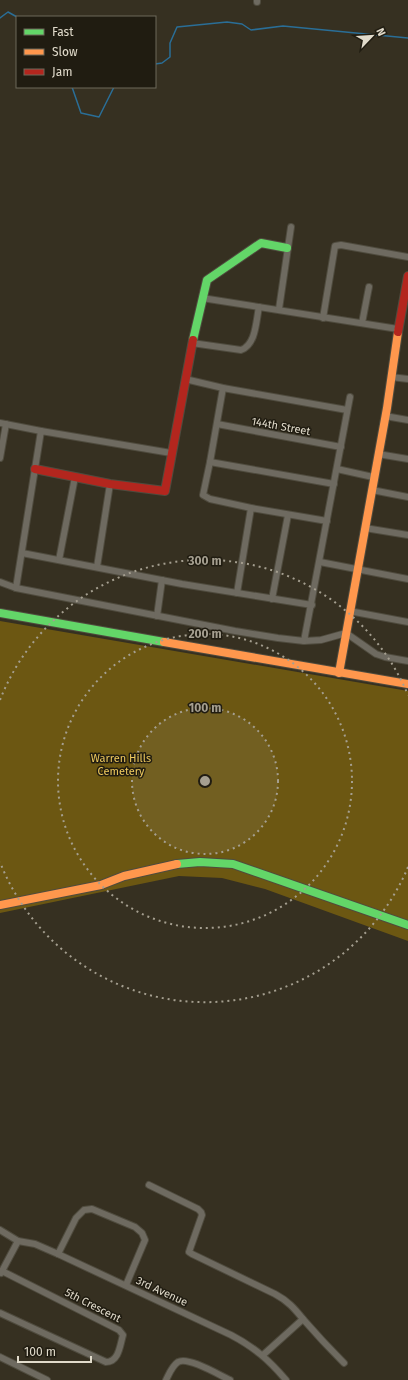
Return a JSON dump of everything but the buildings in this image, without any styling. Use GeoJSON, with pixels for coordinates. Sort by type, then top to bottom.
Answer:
{"type":"FeatureCollection","features":[{"type":"Feature","properties":{"kind":"street"},"geometry":{"type":"LineString","coordinates":[[279,309],[291,227]]}},
{"type":"Feature","properties":{"kind":"street"},"geometry":{"type":"LineString","coordinates":[[35,469],[110,484],[165,491],[192,343],[207,280],[262,243],[287,248]]}},
{"type":"Feature","properties":{"kind":"street"},"geometry":{"type":"LineString","coordinates":[[323,318],[335,246],[340,245],[408,257]]}},
{"type":"Feature","properties":{"kind":"street"},"geometry":{"type":"LineString","coordinates":[[339,672],[385,416],[398,329],[405,304],[408,276]]}},
{"type":"Feature","properties":{"kind":"street"},"geometry":{"type":"LineString","coordinates":[[362,323],[369,287]]}},
{"type":"Feature","properties":{"kind":"street"},"geometry":{"type":"LineString","coordinates":[[202,298],[398,329]]}},
{"type":"Feature","properties":{"kind":"street"},"geometry":{"type":"LineString","coordinates":[[192,343],[241,350],[246,348],[251,344],[259,307]]}},
{"type":"Feature","properties":{"kind":"street"},"geometry":{"type":"LineString","coordinates":[[391,377],[408,380]]}},
{"type":"Feature","properties":{"kind":"street"},"geometry":{"type":"LineString","coordinates":[[185,379],[223,388],[347,410]]}},
{"type":"Feature","properties":{"kind":"street"},"geometry":{"type":"LineString","coordinates":[[223,388],[203,495],[210,499],[251,508],[327,521]]}},
{"type":"Feature","properties":{"kind":"street"},"geometry":{"type":"LineString","coordinates":[[304,641],[350,397]]}},
{"type":"Feature","properties":{"kind":"street"},"geometry":{"type":"LineString","coordinates":[[385,416],[408,420]]}},
{"type":"Feature","properties":{"kind":"street"},"geometry":{"type":"LineString","coordinates":[[0,458],[3,423],[171,454]]}},
{"type":"Feature","properties":{"kind":"street","name":"144th Street"},"geometry":{"type":"LineString","coordinates":[[217,424],[341,446]]}},
{"type":"Feature","properties":{"kind":"street"},"geometry":{"type":"LineString","coordinates":[[16,588],[42,431]]}},
{"type":"Feature","properties":{"kind":"street"},"geometry":{"type":"LineString","coordinates":[[378,454],[408,459]]}},
{"type":"Feature","properties":{"kind":"street"},"geometry":{"type":"LineString","coordinates":[[210,462],[334,484]]}},
{"type":"Feature","properties":{"kind":"street"},"geometry":{"type":"LineString","coordinates":[[337,469],[373,476]]}},
{"type":"Feature","properties":{"kind":"street"},"geometry":{"type":"LineString","coordinates":[[59,560],[75,478]]}},
{"type":"Feature","properties":{"kind":"street"},"geometry":{"type":"LineString","coordinates":[[97,568],[110,484]]}},
{"type":"Feature","properties":{"kind":"street"},"geometry":{"type":"LineString","coordinates":[[372,490],[408,496]]}},
{"type":"Feature","properties":{"kind":"street"},"geometry":{"type":"LineString","coordinates":[[237,593],[251,508]]}},
{"type":"Feature","properties":{"kind":"street"},"geometry":{"type":"LineString","coordinates":[[272,599],[288,515]]}},
{"type":"Feature","properties":{"kind":"street"},"geometry":{"type":"LineString","coordinates":[[364,528],[408,535]]}},
{"type":"Feature","properties":{"kind":"street"},"geometry":{"type":"LineString","coordinates":[[22,553],[162,580],[312,605]]}},
{"type":"Feature","properties":{"kind":"street"},"geometry":{"type":"LineString","coordinates":[[320,562],[408,578]]}},
{"type":"Feature","properties":{"kind":"street"},"geometry":{"type":"LineString","coordinates":[[156,616],[162,580]]}},
{"type":"Feature","properties":{"kind":"street"},"geometry":{"type":"LineString","coordinates":[[0,582],[16,588],[156,616],[278,638],[304,641],[321,640],[346,633]]}},
{"type":"Feature","properties":{"kind":"street"},"geometry":{"type":"LineString","coordinates":[[349,611],[408,622]]}},
{"type":"Feature","properties":{"kind":"street"},"geometry":{"type":"LineString","coordinates":[[0,614],[408,684]]}},
{"type":"Feature","properties":{"kind":"street"},"geometry":{"type":"LineString","coordinates":[[346,633],[376,654],[408,661]]}},
{"type":"Feature","properties":{"kind":"street"},"geometry":{"type":"LineString","coordinates":[[0,906],[101,885],[124,876],[160,867],[200,862],[217,862],[233,864],[408,925]]}},
{"type":"Feature","properties":{"kind":"street"},"geometry":{"type":"LineString","coordinates":[[149,1185],[198,1208],[201,1212],[202,1215],[189,1252],[285,1299],[344,1363]]}},
{"type":"Feature","properties":{"kind":"street"},"geometry":{"type":"LineString","coordinates":[[58,1254],[76,1218],[84,1210],[92,1209],[135,1227],[142,1233],[145,1240],[126,1285]]}},
{"type":"Feature","properties":{"kind":"street","name":"3rd Avenue"},"geometry":{"type":"LineString","coordinates":[[0,1230],[18,1241],[35,1244],[58,1254],[231,1335],[263,1355],[286,1380]]}},
{"type":"Feature","properties":{"kind":"street"},"geometry":{"type":"LineString","coordinates":[[1,1272],[18,1241]]}},
{"type":"Feature","properties":{"kind":"street","name":"5th Crescent"},"geometry":{"type":"LineString","coordinates":[[0,1313],[106,1362],[111,1362],[116,1358],[124,1335],[120,1330],[1,1272]]}},
{"type":"Feature","properties":{"kind":"street"},"geometry":{"type":"LineString","coordinates":[[263,1355],[303,1319]]}},
{"type":"Feature","properties":{"kind":"street"},"geometry":{"type":"LineString","coordinates":[[0,1357],[47,1380]]}},
{"type":"Feature","properties":{"kind":"street"},"geometry":{"type":"LineString","coordinates":[[166,1380],[174,1366],[179,1361],[184,1360],[192,1362],[230,1380]]}},
{"type":"Feature","properties":{"kind":"green space","name":"Warren Hills Cemetery"},"geometry":{"type":"Polygon","coordinates":[[[0,621],[408,691],[408,941],[265,889],[222,878],[179,876],[0,913],[0,621]]]}},
{"type":"Feature","properties":{"kind":"waterway"},"geometry":{"type":"LineString","coordinates":[[0,18],[8,12],[16,16]]}},
{"type":"Feature","properties":{"kind":"waterway"},"geometry":{"type":"LineString","coordinates":[[156,64],[162,63],[170,57],[170,43],[177,27],[227,22],[242,24],[251,30],[283,26],[408,38]]}},
{"type":"Feature","properties":{"kind":"waterway"},"geometry":{"type":"LineString","coordinates":[[72,88],[81,113],[99,117],[114,88]]}},
{"type":"Feature","properties":{"kind":"traffic: fast"},"geometry":{"type":"LineString","coordinates":[[193,340],[207,280],[261,243],[287,248]]}},
{"type":"Feature","properties":{"kind":"traffic: fast"},"geometry":{"type":"LineString","coordinates":[[0,613],[164,642]]}},
{"type":"Feature","properties":{"kind":"traffic: fast"},"geometry":{"type":"LineString","coordinates":[[177,864],[200,862],[233,864],[408,925]]}},
{"type":"Feature","properties":{"kind":"traffic: slow"},"geometry":{"type":"LineString","coordinates":[[339,673],[387,408],[398,332]]}},
{"type":"Feature","properties":{"kind":"traffic: slow"},"geometry":{"type":"LineString","coordinates":[[164,642],[408,684]]}},
{"type":"Feature","properties":{"kind":"traffic: slow"},"geometry":{"type":"LineString","coordinates":[[0,905],[101,885],[124,876],[177,864]]}},
{"type":"Feature","properties":{"kind":"traffic: jam"},"geometry":{"type":"LineString","coordinates":[[398,332],[408,276]]}},
{"type":"Feature","properties":{"kind":"traffic: jam"},"geometry":{"type":"LineString","coordinates":[[35,469],[110,484],[165,491],[193,340]]}}]}
